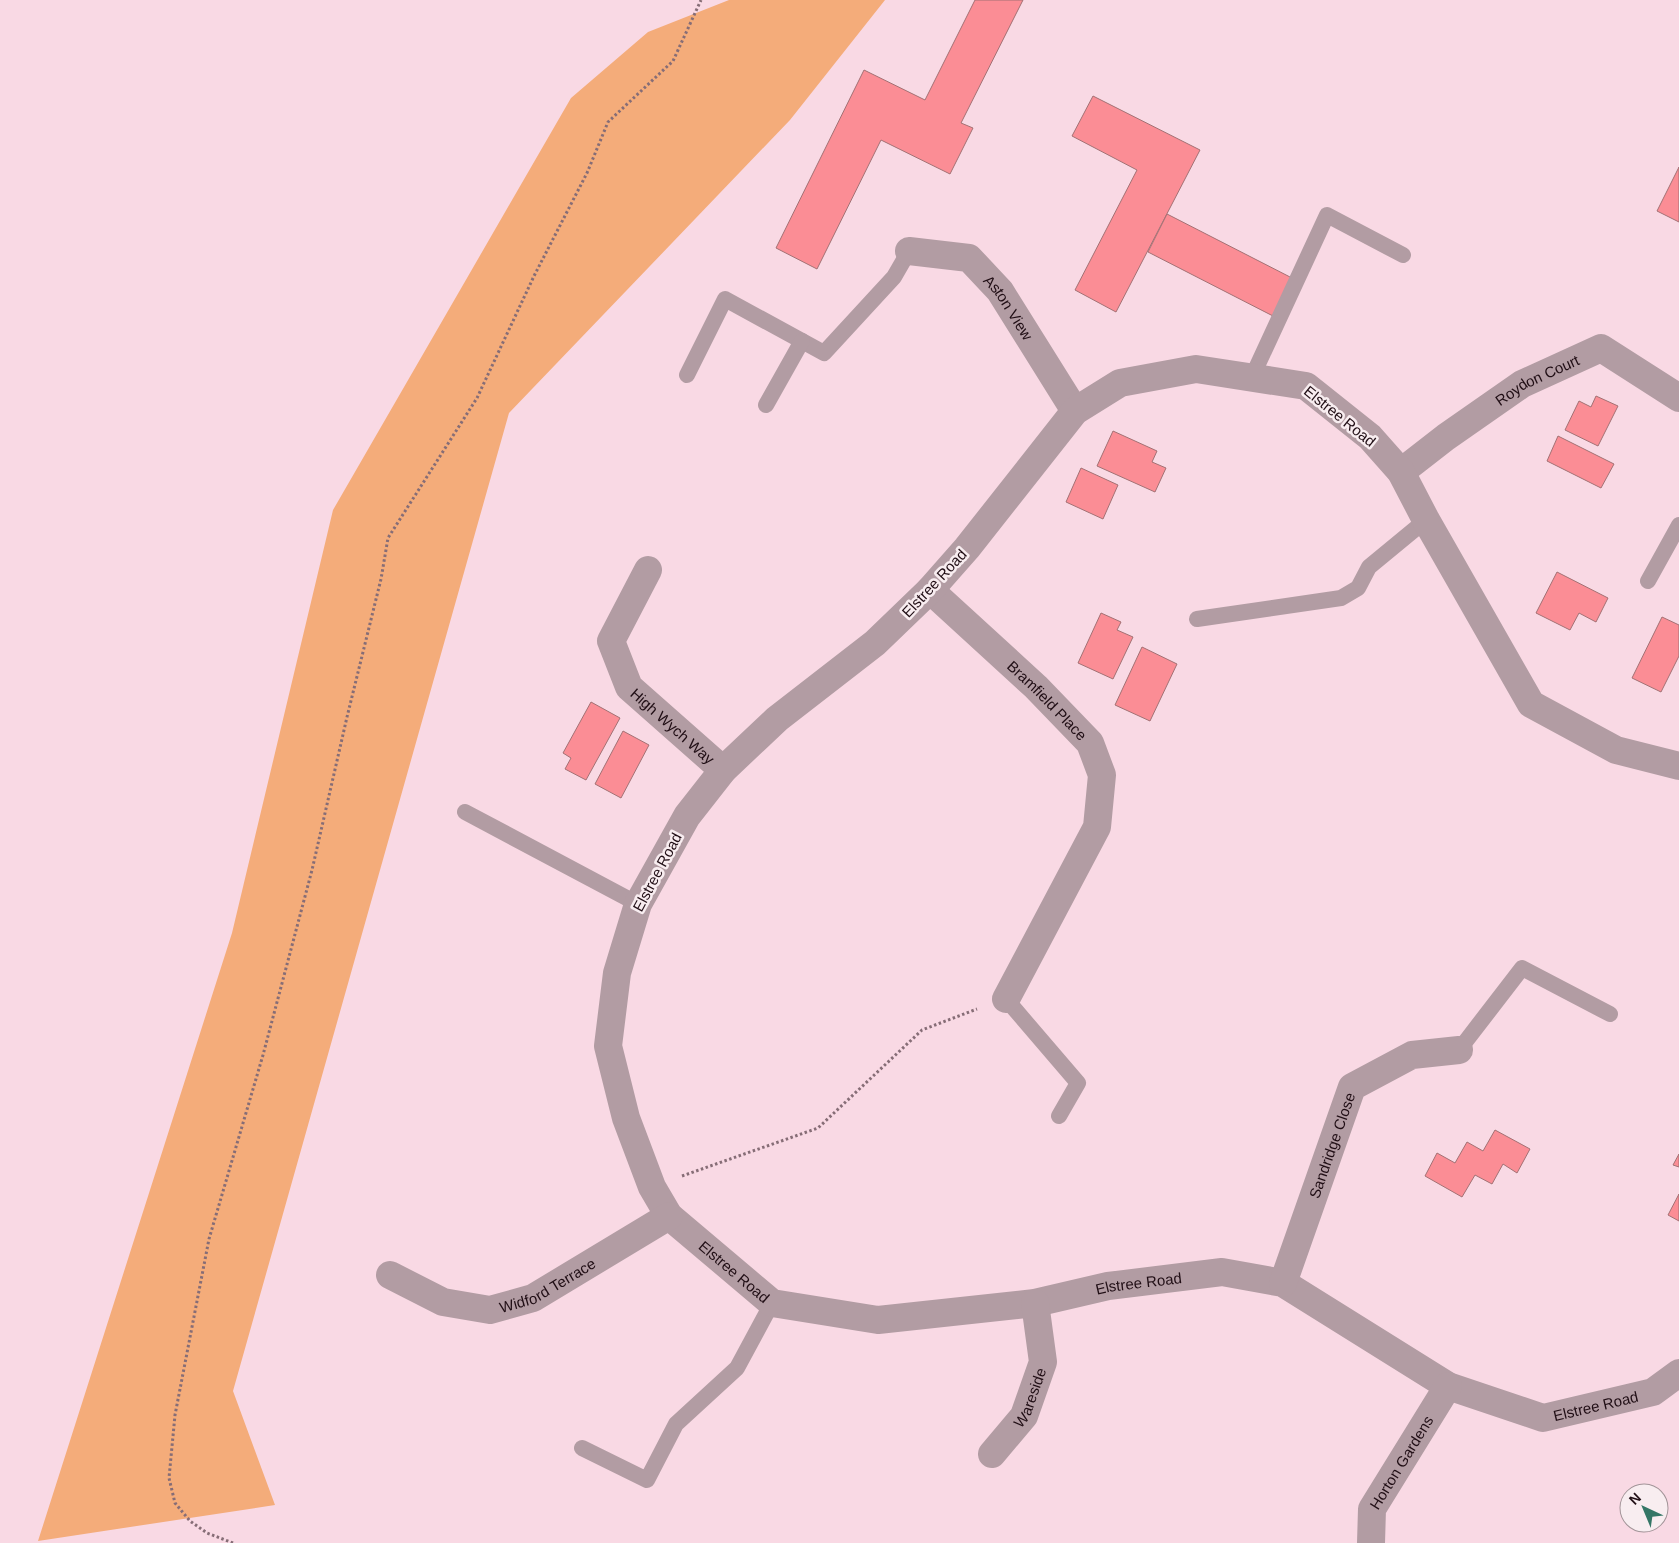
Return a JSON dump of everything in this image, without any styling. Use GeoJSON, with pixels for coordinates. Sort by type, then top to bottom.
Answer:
{"type":"FeatureCollection","features":[{"type":"Feature","properties":{"kind":"street","name":"Aston View"},"geometry":{"type":"LineString","coordinates":[[909,251],[969,258],[1000,291],[1075,410]]}},
{"type":"Feature","properties":{"kind":"street","name":"Roydon Court"},"geometry":{"type":"LineString","coordinates":[[1401,472],[1446,437],[1522,384],[1601,348],[1679,398]]}},
{"type":"Feature","properties":{"kind":"street","name":"Elstree Road"},"geometry":{"type":"LineString","coordinates":[[1679,766],[1616,750],[1531,704],[1426,520],[1401,472],[1370,437],[1306,386],[1196,369],[1120,383],[1075,410],[966,548],[930,590],[875,643],[777,719],[723,770],[687,816],[638,904],[617,974],[608,1046],[626,1118],[652,1187],[669,1216],[772,1303],[878,1320],[1035,1303],[1108,1286],[1222,1272],[1283,1283],[1448,1386],[1543,1418],[1653,1392],[1679,1373]]}},
{"type":"Feature","properties":{"kind":"street","name":"High Wych Way"},"geometry":{"type":"LineString","coordinates":[[648,570],[610,641],[629,687],[723,770]]}},
{"type":"Feature","properties":{"kind":"street","name":"Bramfield Place"},"geometry":{"type":"LineString","coordinates":[[930,590],[1036,688],[1090,743],[1102,775],[1097,828],[1051,911],[1006,999]]}},
{"type":"Feature","properties":{"kind":"street","name":"Sandridge Close"},"geometry":{"type":"LineString","coordinates":[[1283,1283],[1352,1087],[1412,1055],[1459,1050]]}},
{"type":"Feature","properties":{"kind":"street","name":"Widford Terrace"},"geometry":{"type":"LineString","coordinates":[[390,1275],[442,1302],[490,1310],[533,1298],[669,1216]]}},
{"type":"Feature","properties":{"kind":"street","name":"Wareside"},"geometry":{"type":"LineString","coordinates":[[992,1454],[1024,1416],[1043,1362],[1035,1303]]}},
{"type":"Feature","properties":{"kind":"street","name":"Horton Gardens"},"geometry":{"type":"LineString","coordinates":[[1370,1543],[1372,1509],[1448,1386]]}},
{"type":"Feature","properties":{"kind":"lane"},"geometry":{"type":"LineString","coordinates":[[1252,377],[1328,215],[1403,255]]}},
{"type":"Feature","properties":{"kind":"lane"},"geometry":{"type":"LineString","coordinates":[[687,376],[725,299],[824,353],[894,277],[909,251]]}},
{"type":"Feature","properties":{"kind":"lane"},"geometry":{"type":"LineString","coordinates":[[766,405],[802,341]]}},
{"type":"Feature","properties":{"kind":"lane"},"geometry":{"type":"LineString","coordinates":[[1197,619],[1342,598],[1358,588],[1369,567],[1426,520]]}},
{"type":"Feature","properties":{"kind":"lane"},"geometry":{"type":"LineString","coordinates":[[1648,581],[1679,525]]}},
{"type":"Feature","properties":{"kind":"lane"},"geometry":{"type":"LineString","coordinates":[[465,812],[638,904]]}},
{"type":"Feature","properties":{"kind":"lane"},"geometry":{"type":"LineString","coordinates":[[1459,1050],[1522,968],[1610,1014]]}},
{"type":"Feature","properties":{"kind":"lane"},"geometry":{"type":"LineString","coordinates":[[1006,999],[1078,1083],[1059,1116]]}},
{"type":"Feature","properties":{"kind":"lane"},"geometry":{"type":"LineString","coordinates":[[582,1448],[647,1480],[676,1424],[738,1368],[772,1303]]}},
{"type":"Feature","properties":{"kind":"path"},"geometry":{"type":"LineString","coordinates":[[233,1543],[207,1533],[190,1521],[175,1503],[169,1478],[175,1415],[209,1240],[263,1056],[310,879],[381,579],[388,538],[476,398],[534,276],[587,173],[608,122],[673,61],[701,0]]}},
{"type":"Feature","properties":{"kind":"path"},"geometry":{"type":"LineString","coordinates":[[652,1187],[818,1128],[922,1030],[1006,999]]}},
{"type":"Feature","properties":{"kind":"shaded area"},"geometry":{"type":"Polygon","coordinates":[[[729,0],[885,0],[790,120],[509,413],[233,1391],[275,1505],[38,1541],[232,933],[333,510],[571,98],[648,32],[729,0]]]}},
{"type":"Feature","properties":{"kind":"building"},"geometry":{"type":"Polygon","coordinates":[[[975,0],[1023,0],[961,123],[973,128],[950,174],[881,140],[817,269],[776,248],[864,70],[925,100],[975,0]]]}},
{"type":"Feature","properties":{"kind":"building"},"geometry":{"type":"Polygon","coordinates":[[[1093,96],[1200,150],[1116,312],[1075,290],[1137,170],[1072,136],[1093,96]]]}},
{"type":"Feature","properties":{"kind":"building"},"geometry":{"type":"Polygon","coordinates":[[[1679,167],[1679,222],[1657,211],[1679,167]]]}},
{"type":"Feature","properties":{"kind":"building"},"geometry":{"type":"Polygon","coordinates":[[[1167,214],[1292,278],[1273,316],[1148,252],[1167,214]]]}},
{"type":"Feature","properties":{"kind":"building"},"geometry":{"type":"Polygon","coordinates":[[[1596,396],[1618,406],[1598,446],[1565,430],[1579,401],[1591,407],[1596,396]]]}},
{"type":"Feature","properties":{"kind":"building"},"geometry":{"type":"Polygon","coordinates":[[[1113,431],[1157,451],[1152,462],[1166,468],[1155,492],[1097,466],[1113,431]]]}},
{"type":"Feature","properties":{"kind":"building"},"geometry":{"type":"Polygon","coordinates":[[[1558,436],[1614,464],[1601,488],[1547,461],[1558,436]]]}},
{"type":"Feature","properties":{"kind":"building"},"geometry":{"type":"Polygon","coordinates":[[[1081,468],[1118,485],[1103,519],[1066,502],[1081,468]]]}},
{"type":"Feature","properties":{"kind":"building"},"geometry":{"type":"Polygon","coordinates":[[[1557,572],[1608,598],[1596,622],[1579,613],[1570,630],[1536,613],[1557,572]]]}},
{"type":"Feature","properties":{"kind":"building"},"geometry":{"type":"Polygon","coordinates":[[[1101,613],[1121,622],[1117,630],[1133,637],[1113,679],[1078,663],[1101,613]]]}},
{"type":"Feature","properties":{"kind":"building"},"geometry":{"type":"Polygon","coordinates":[[[1662,617],[1679,625],[1679,656],[1661,692],[1632,678],[1662,617]]]}},
{"type":"Feature","properties":{"kind":"building"},"geometry":{"type":"Polygon","coordinates":[[[1142,647],[1177,664],[1150,721],[1115,705],[1142,647]]]}},
{"type":"Feature","properties":{"kind":"building"},"geometry":{"type":"Polygon","coordinates":[[[591,702],[620,718],[586,780],[565,769],[571,758],[563,753],[591,702]]]}},
{"type":"Feature","properties":{"kind":"building"},"geometry":{"type":"Polygon","coordinates":[[[623,731],[649,745],[621,798],[595,784],[623,731]]]}},
{"type":"Feature","properties":{"kind":"building"},"geometry":{"type":"Polygon","coordinates":[[[1495,1130],[1530,1149],[1517,1173],[1503,1164],[1492,1184],[1475,1175],[1462,1197],[1425,1176],[1437,1153],[1455,1163],[1467,1142],[1483,1151],[1495,1130]]]}},
{"type":"Feature","properties":{"kind":"building"},"geometry":{"type":"Polygon","coordinates":[[[1679,1154],[1679,1167],[1673,1165],[1679,1154]]]}},
{"type":"Feature","properties":{"kind":"building"},"geometry":{"type":"Polygon","coordinates":[[[1679,1194],[1679,1221],[1668,1215],[1679,1194]]]}}]}
